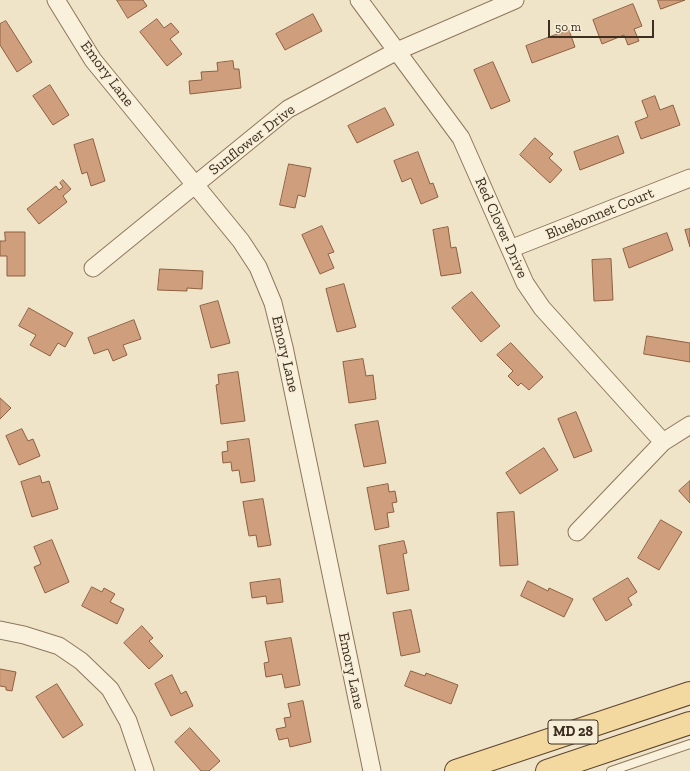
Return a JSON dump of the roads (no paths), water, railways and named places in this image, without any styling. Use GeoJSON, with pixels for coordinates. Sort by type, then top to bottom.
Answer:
{"type":"FeatureCollection","features":[{"type":"Feature","properties":{"kind":"main road","name":"MD 28"},"geometry":{"type":"LineString","coordinates":[[456,771],[690,693]]}},
{"type":"Feature","properties":{"kind":"main road","name":"MD 28"},"geometry":{"type":"LineString","coordinates":[[547,771],[690,723]]}},
{"type":"Feature","properties":{"kind":"street","name":"Emory Lane"},"geometry":{"type":"LineString","coordinates":[[56,0],[93,60],[241,241],[258,267],[273,303],[284,346],[372,771]]}},
{"type":"Feature","properties":{"kind":"street","name":"Red Clover Drive"},"geometry":{"type":"LineString","coordinates":[[359,0],[461,138],[525,283],[542,308],[664,442]]}},
{"type":"Feature","properties":{"kind":"street","name":"Sunflower Drive"},"geometry":{"type":"LineString","coordinates":[[93,268],[288,109],[397,51],[515,0]]}},
{"type":"Feature","properties":{"kind":"street","name":"Bluebonnet Court"},"geometry":{"type":"LineString","coordinates":[[510,249],[690,178]]}},
{"type":"Feature","properties":{"kind":"street"},"geometry":{"type":"LineString","coordinates":[[577,532],[664,442],[690,425]]}},
{"type":"Feature","properties":{"kind":"street"},"geometry":{"type":"LineString","coordinates":[[0,630],[24,635],[59,646],[81,661],[110,689],[128,721],[145,771]]}},
{"type":"Feature","properties":{"kind":"lane"},"geometry":{"type":"LineString","coordinates":[[611,771],[690,744]]}}]}
